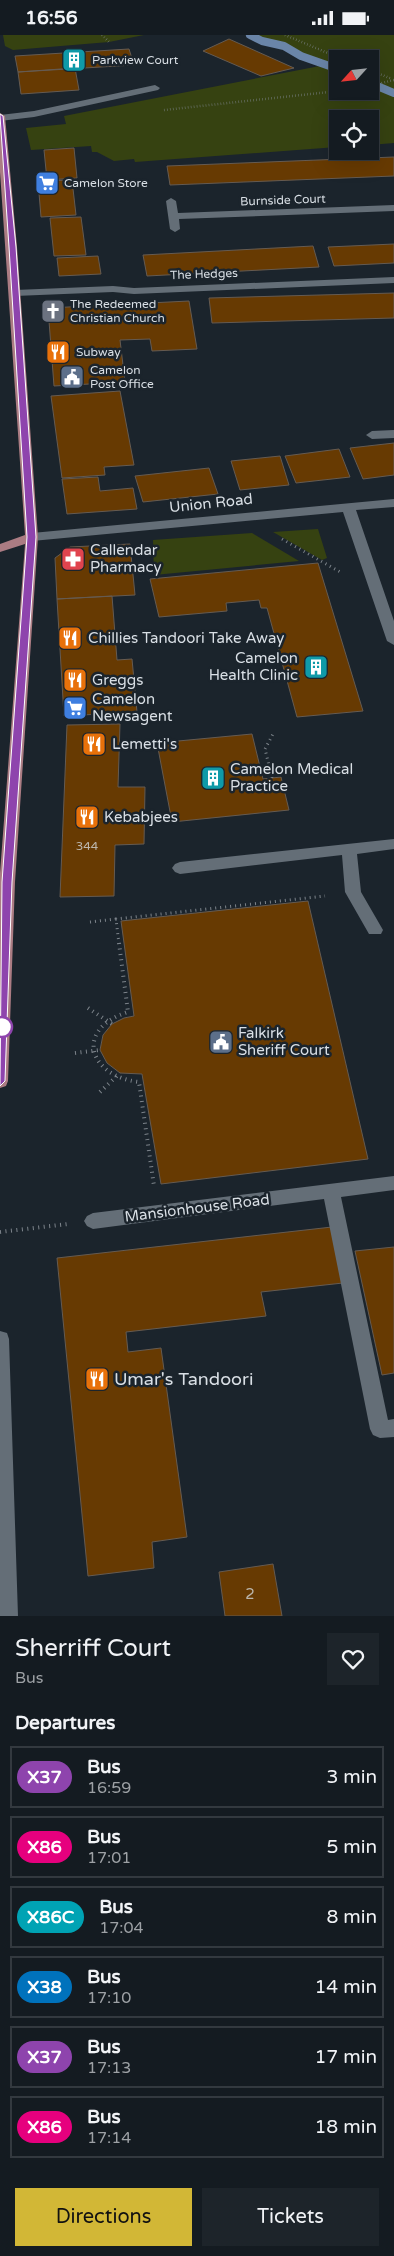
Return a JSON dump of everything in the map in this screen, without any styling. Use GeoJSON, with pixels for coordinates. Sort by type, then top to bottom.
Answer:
{"type":"FeatureCollection","features":[{"type":"Feature","properties":{"kind":"main road"},"geometry":{"type":"LineString","coordinates":[[0,117],[15,293],[32,537],[7,882],[0,1081]]}},
{"type":"Feature","properties":{"kind":"main road"},"geometry":{"type":"LineString","coordinates":[[0,548],[32,537]]}},
{"type":"Feature","properties":{"kind":"street"},"geometry":{"type":"LineString","coordinates":[[0,117],[34,114],[155,88]]}},
{"type":"Feature","properties":{"kind":"street"},"geometry":{"type":"LineString","coordinates":[[171,201],[175,229]]}},
{"type":"Feature","properties":{"kind":"street","name":"Burnside Court"},"geometry":{"type":"LineString","coordinates":[[173,217],[394,208]]}},
{"type":"Feature","properties":{"kind":"street","name":"The Hedges"},"geometry":{"type":"LineString","coordinates":[[15,293],[134,291],[394,279]]}},
{"type":"Feature","properties":{"kind":"street"},"geometry":{"type":"LineString","coordinates":[[372,435],[394,434]]}},
{"type":"Feature","properties":{"kind":"street","name":"Union Road"},"geometry":{"type":"LineString","coordinates":[[32,537],[394,503]]}},
{"type":"Feature","properties":{"kind":"street"},"geometry":{"type":"LineString","coordinates":[[348,507],[394,641]]}},
{"type":"Feature","properties":{"kind":"street"},"geometry":{"type":"LineString","coordinates":[[180,868],[394,845]]}},
{"type":"Feature","properties":{"kind":"street"},"geometry":{"type":"LineString","coordinates":[[349,850],[353,892],[375,930]]}},
{"type":"Feature","properties":{"kind":"street","name":"Mansionhouse Road"},"geometry":{"type":"LineString","coordinates":[[93,1221],[394,1183]]}},
{"type":"Feature","properties":{"kind":"street"},"geometry":{"type":"LineString","coordinates":[[331,1191],[380,1429],[394,1428]]}},
{"type":"Feature","properties":{"kind":"street"},"geometry":{"type":"LineString","coordinates":[[0,1339],[8,1616]]}},
{"type":"Feature","properties":{"kind":"path"},"geometry":{"type":"LineString","coordinates":[[102,35],[109,42]]}},
{"type":"Feature","properties":{"kind":"path"},"geometry":{"type":"LineString","coordinates":[[285,35],[329,54]]}},
{"type":"Feature","properties":{"kind":"path"},"geometry":{"type":"LineString","coordinates":[[379,74],[393,79]]}},
{"type":"Feature","properties":{"kind":"path"},"geometry":{"type":"LineString","coordinates":[[379,83],[393,79]]}},
{"type":"Feature","properties":{"kind":"path"},"geometry":{"type":"LineString","coordinates":[[158,111],[329,92]]}},
{"type":"Feature","properties":{"kind":"path"},"geometry":{"type":"LineString","coordinates":[[241,516],[379,594]]}},
{"type":"Feature","properties":{"kind":"path"},"geometry":{"type":"LineString","coordinates":[[272,778],[264,749],[273,734]]}},
{"type":"Feature","properties":{"kind":"path"},"geometry":{"type":"LineString","coordinates":[[90,922],[321,897]]}},
{"type":"Feature","properties":{"kind":"path"},"geometry":{"type":"LineString","coordinates":[[116,919],[128,1012],[106,1021],[95,1034],[93,1051],[100,1067],[115,1078],[139,1082],[154,1188]]}},
{"type":"Feature","properties":{"kind":"path"},"geometry":{"type":"LineString","coordinates":[[88,1008],[112,1025]]}},
{"type":"Feature","properties":{"kind":"path"},"geometry":{"type":"LineString","coordinates":[[75,1053],[100,1050]]}},
{"type":"Feature","properties":{"kind":"path"},"geometry":{"type":"LineString","coordinates":[[100,1093],[120,1073]]}},
{"type":"Feature","properties":{"kind":"path"},"geometry":{"type":"LineString","coordinates":[[0,1232],[93,1221]]}},
{"type":"Feature","properties":{"kind":"green space"},"geometry":{"type":"Polygon","coordinates":[[[3,35],[144,35],[109,42],[13,50],[5,46],[3,35]]]}},
{"type":"Feature","properties":{"kind":"green space"},"geometry":{"type":"Polygon","coordinates":[[[250,35],[394,35],[394,143],[379,144],[379,110],[329,110],[329,148],[135,162],[134,159],[114,161],[97,152],[92,152],[91,146],[31,150],[26,128],[66,124],[64,116],[325,65],[301,56],[284,46],[262,41],[250,35]]]}},
{"type":"Feature","properties":{"kind":"green space"},"geometry":{"type":"Polygon","coordinates":[[[318,529],[327,558],[322,560],[273,532],[318,529]]]}},
{"type":"Feature","properties":{"kind":"green space"},"geometry":{"type":"Polygon","coordinates":[[[252,533],[299,561],[154,575],[153,540],[252,533]]]}},
{"type":"Feature","properties":{"kind":"building"},"geometry":{"type":"Polygon","coordinates":[[[229,39],[294,68],[261,76],[203,51],[229,39]]]}},
{"type":"Feature","properties":{"kind":"building","name":"Parkview Court"},"geometry":{"type":"Polygon","coordinates":[[[129,49],[134,65],[18,72],[15,56],[129,49]]]}},
{"type":"Feature","properties":{"kind":"building"},"geometry":{"type":"Polygon","coordinates":[[[75,68],[79,90],[21,94],[18,72],[75,68]]]}},
{"type":"Feature","properties":{"kind":"building"},"geometry":{"type":"Polygon","coordinates":[[[74,148],[77,178],[47,180],[44,150],[74,148]]]}},
{"type":"Feature","properties":{"kind":"building"},"geometry":{"type":"Polygon","coordinates":[[[394,157],[394,176],[170,185],[167,166],[329,160],[379,160],[379,158],[394,157]]]}},
{"type":"Feature","properties":{"kind":"building"},"geometry":{"type":"Polygon","coordinates":[[[72,180],[76,215],[41,217],[38,181],[72,180]]]}},
{"type":"Feature","properties":{"kind":"building"},"geometry":{"type":"Polygon","coordinates":[[[81,217],[86,255],[54,256],[50,218],[81,217]]]}},
{"type":"Feature","properties":{"kind":"building"},"geometry":{"type":"Polygon","coordinates":[[[394,244],[394,263],[334,266],[328,247],[394,244]]]}},
{"type":"Feature","properties":{"kind":"building"},"geometry":{"type":"Polygon","coordinates":[[[313,246],[319,267],[147,276],[143,255],[313,246]]]}},
{"type":"Feature","properties":{"kind":"building"},"geometry":{"type":"Polygon","coordinates":[[[98,256],[101,274],[59,276],[57,258],[98,256]]]}},
{"type":"Feature","properties":{"kind":"building"},"geometry":{"type":"Polygon","coordinates":[[[394,293],[394,318],[212,323],[209,298],[394,293]]]}},
{"type":"Feature","properties":{"kind":"building"},"geometry":{"type":"Polygon","coordinates":[[[189,301],[197,349],[152,351],[150,339],[120,340],[125,382],[54,386],[48,308],[189,301]]]}},
{"type":"Feature","properties":{"kind":"building"},"geometry":{"type":"Polygon","coordinates":[[[120,391],[134,465],[104,467],[105,475],[62,478],[51,396],[120,391]]]}},
{"type":"Feature","properties":{"kind":"building"},"geometry":{"type":"Polygon","coordinates":[[[394,443],[394,475],[363,479],[350,448],[394,443]]]}},
{"type":"Feature","properties":{"kind":"building"},"geometry":{"type":"Polygon","coordinates":[[[339,449],[350,477],[296,483],[285,456],[339,449]]]}},
{"type":"Feature","properties":{"kind":"building"},"geometry":{"type":"Polygon","coordinates":[[[280,456],[289,485],[240,490],[231,461],[280,456]]]}},
{"type":"Feature","properties":{"kind":"building"},"geometry":{"type":"Polygon","coordinates":[[[209,468],[218,494],[143,502],[135,476],[209,468]]]}},
{"type":"Feature","properties":{"kind":"building"},"geometry":{"type":"Polygon","coordinates":[[[98,477],[100,491],[133,488],[137,509],[67,514],[62,479],[98,477]]]}},
{"type":"Feature","properties":{"kind":"building"},"geometry":{"type":"Polygon","coordinates":[[[130,544],[135,595],[57,599],[55,558],[70,547],[130,544]]]}},
{"type":"Feature","properties":{"kind":"building","name":"Camelon Health Clinic"},"geometry":{"type":"Polygon","coordinates":[[[318,563],[363,711],[297,717],[267,608],[261,608],[259,600],[226,603],[227,611],[159,617],[150,579],[318,563]]]}},
{"type":"Feature","properties":{"kind":"building"},"geometry":{"type":"Polygon","coordinates":[[[112,596],[117,660],[132,659],[137,712],[64,716],[57,599],[112,596]]]}},
{"type":"Feature","properties":{"kind":"building"},"geometry":{"type":"Polygon","coordinates":[[[120,724],[118,787],[145,787],[144,844],[115,845],[114,896],[60,897],[67,725],[120,724]]]}},
{"type":"Feature","properties":{"kind":"building","name":"Camelon Medical Practice"},"geometry":{"type":"Polygon","coordinates":[[[252,734],[263,779],[281,777],[289,810],[172,822],[157,743],[252,734]]]}},
{"type":"Feature","properties":{"kind":"building","name":"Falkirk Sheriff Court"},"geometry":{"type":"Polygon","coordinates":[[[308,901],[368,1159],[161,1184],[142,1074],[120,1073],[107,1063],[100,1050],[103,1035],[112,1024],[124,1018],[134,1016],[121,921],[308,901]]]}},
{"type":"Feature","properties":{"kind":"building"},"geometry":{"type":"Polygon","coordinates":[[[332,1227],[343,1283],[261,1292],[266,1316],[126,1332],[128,1352],[161,1348],[187,1537],[152,1542],[154,1568],[88,1576],[57,1258],[332,1227]]]}},
{"type":"Feature","properties":{"kind":"building"},"geometry":{"type":"Polygon","coordinates":[[[394,1247],[394,1373],[382,1375],[355,1251],[394,1247]]]}},
{"type":"Feature","properties":{"kind":"building"},"geometry":{"type":"Polygon","coordinates":[[[273,1564],[282,1616],[225,1616],[219,1572],[273,1564]]]}},
{"type":"Feature","properties":{"kind":"waterway"},"geometry":{"type":"LineString","coordinates":[[250,35],[262,41],[284,46],[301,56],[329,66]]}},
{"type":"Feature","properties":{"kind":"waterway"},"geometry":{"type":"LineString","coordinates":[[379,87],[394,93]]}},
{"type":"Feature","properties":{"kind":"bus line","name":"X37"},"geometry":{"type":"LineString","coordinates":[[0,116],[12,247],[32,537],[7,882],[0,1081]]}},
{"type":"Feature","properties":{"kind":"place","name":"Parkview Court"},"geometry":{"type":"Point","coordinates":[74,60]}},
{"type":"Feature","properties":{"kind":"place","name":"Camelon Store"},"geometry":{"type":"Point","coordinates":[47,183]}},
{"type":"Feature","properties":{"kind":"place","name":"The Redeemed Christian Church"},"geometry":{"type":"Point","coordinates":[53,311]}},
{"type":"Feature","properties":{"kind":"place","name":"Subway"},"geometry":{"type":"Point","coordinates":[58,352]}},
{"type":"Feature","properties":{"kind":"place","name":"Camelon Post Office"},"geometry":{"type":"Point","coordinates":[72,377]}},
{"type":"Feature","properties":{"kind":"place","name":"Callendar Pharmacy"},"geometry":{"type":"Point","coordinates":[73,559]}},
{"type":"Feature","properties":{"kind":"place","name":"Chillies Tandoori Take Away"},"geometry":{"type":"Point","coordinates":[70,638]}},
{"type":"Feature","properties":{"kind":"place","name":"Camelon Health Clinic"},"geometry":{"type":"Point","coordinates":[316,667]}},
{"type":"Feature","properties":{"kind":"place","name":"Greggs"},"geometry":{"type":"Point","coordinates":[75,680]}},
{"type":"Feature","properties":{"kind":"place","name":"Camelon Newsagent"},"geometry":{"type":"Point","coordinates":[75,708]}},
{"type":"Feature","properties":{"kind":"place","name":"Lemetti's"},"geometry":{"type":"Point","coordinates":[94,744]}},
{"type":"Feature","properties":{"kind":"place","name":"Camelon Medical Practice"},"geometry":{"type":"Point","coordinates":[213,778]}},
{"type":"Feature","properties":{"kind":"place","name":"Kebabjees"},"geometry":{"type":"Point","coordinates":[87,817]}},
{"type":"Feature","properties":{"kind":"place","name":"Falkirk Sheriff Court"},"geometry":{"type":"Point","coordinates":[221,1042]}},
{"type":"Feature","properties":{"kind":"place","name":"Umar's Tandoori"},"geometry":{"type":"Point","coordinates":[97,1379]}}]}
